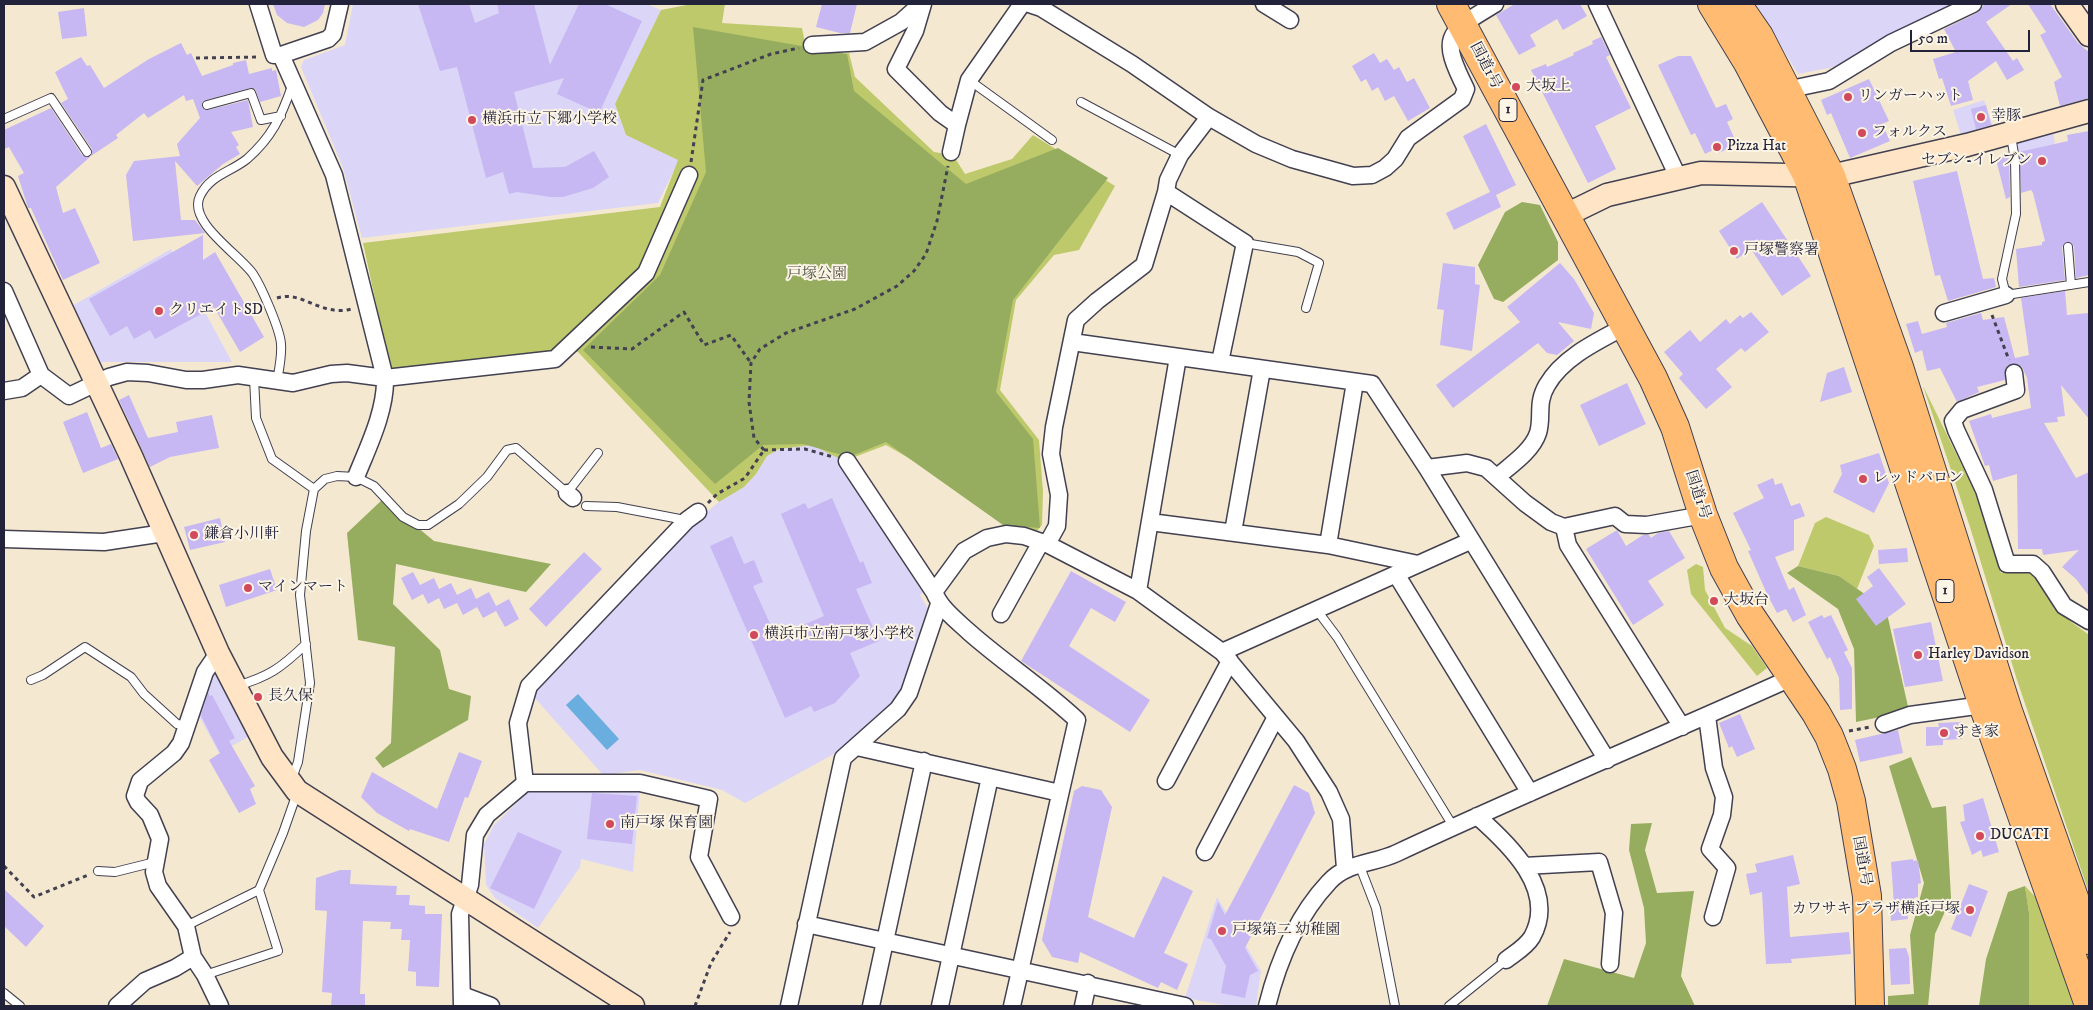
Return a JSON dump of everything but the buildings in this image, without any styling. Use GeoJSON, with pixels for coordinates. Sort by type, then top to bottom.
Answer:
{"type":"FeatureCollection","features":[{"type":"Feature","properties":{"kind":"highway","name":"1"},"geometry":{"type":"LineString","coordinates":[[1712,4],[1819,175],[1983,705],[2089,1005]]}},
{"type":"Feature","properties":{"kind":"highway","name":"1"},"geometry":{"type":"LineString","coordinates":[[1737,4],[1759,36],[1786,90],[1819,175],[1899,367],[2008,711],[2089,940]]}},
{"type":"Feature","properties":{"kind":"highway","name":"国道1号"},"geometry":{"type":"LineString","coordinates":[[1456,14],[1653,378],[1675,427],[1703,515],[1724,568],[1750,615],[1829,736],[1842,769],[1851,801],[1867,896],[1870,1006]]}},
{"type":"Feature","properties":{"kind":"street"},"geometry":{"type":"LineString","coordinates":[[258,4],[278,55],[293,83],[334,175],[385,378],[386,388],[373,436],[356,477]]}},
{"type":"Feature","properties":{"kind":"street"},"geometry":{"type":"LineString","coordinates":[[278,55],[328,39],[333,34],[340,4]]}},
{"type":"Feature","properties":{"kind":"street"},"geometry":{"type":"LineString","coordinates":[[812,45],[865,42],[901,22],[922,4]]}},
{"type":"Feature","properties":{"kind":"street"},"geometry":{"type":"LineString","coordinates":[[922,4],[915,31],[896,69],[940,113],[957,125]]}},
{"type":"Feature","properties":{"kind":"street"},"geometry":{"type":"LineString","coordinates":[[951,152],[969,80],[1022,4]]}},
{"type":"Feature","properties":{"kind":"street"},"geometry":{"type":"LineString","coordinates":[[1028,4],[1041,8],[1132,64],[1209,117],[1256,144],[1292,159],[1353,176],[1372,175],[1395,159],[1408,138],[1462,99],[1466,89],[1452,63],[1449,42],[1454,31],[1456,14],[1495,4]]}},
{"type":"Feature","properties":{"kind":"street"},"geometry":{"type":"LineString","coordinates":[[1264,4],[1290,20]]}},
{"type":"Feature","properties":{"kind":"street"},"geometry":{"type":"LineString","coordinates":[[1597,4],[1679,179]]}},
{"type":"Feature","properties":{"kind":"street"},"geometry":{"type":"LineString","coordinates":[[1786,90],[1829,81],[1891,43],[1974,4]]}},
{"type":"Feature","properties":{"kind":"street"},"geometry":{"type":"LineString","coordinates":[[2067,4],[2089,35]]}},
{"type":"Feature","properties":{"kind":"street"},"geometry":{"type":"LineString","coordinates":[[1566,215],[1607,195],[1701,173],[1819,175],[2010,134],[2089,111]]}},
{"type":"Feature","properties":{"kind":"street"},"geometry":{"type":"LineString","coordinates":[[1001,614],[1056,526],[1060,494],[1050,454],[1076,320],[1097,301],[1144,265],[1168,180],[1180,155],[1209,117]]}},
{"type":"Feature","properties":{"kind":"street"},"geometry":{"type":"LineString","coordinates":[[4,291],[41,375],[69,396],[96,383],[127,372],[148,372],[186,380],[203,380],[238,375],[293,382],[332,374],[385,378],[554,359],[646,274],[689,175]]}},
{"type":"Feature","properties":{"kind":"street"},"geometry":{"type":"LineString","coordinates":[[4,187],[96,383],[218,653],[272,756],[294,787],[627,1004]]}},
{"type":"Feature","properties":{"kind":"street"},"geometry":{"type":"LineString","coordinates":[[1166,192],[1244,243],[1220,362]]}},
{"type":"Feature","properties":{"kind":"street"},"geometry":{"type":"LineString","coordinates":[[1944,313],[2006,295]]}},
{"type":"Feature","properties":{"kind":"street"},"geometry":{"type":"LineString","coordinates":[[1497,477],[1528,450],[1538,433],[1539,406],[1547,385],[1571,359],[1626,326]]}},
{"type":"Feature","properties":{"kind":"street"},"geometry":{"type":"LineString","coordinates":[[1072,342],[1372,384],[1427,468],[1470,541],[1607,760]]}},
{"type":"Feature","properties":{"kind":"street"},"geometry":{"type":"LineString","coordinates":[[1138,591],[1178,356]]}},
{"type":"Feature","properties":{"kind":"street"},"geometry":{"type":"LineString","coordinates":[[1233,532],[1262,369]]}},
{"type":"Feature","properties":{"kind":"street"},"geometry":{"type":"LineString","coordinates":[[2014,373],[2016,390],[1962,410],[1953,421],[1984,490],[2007,564],[2033,564],[2042,572],[2064,606],[2089,621]]}},
{"type":"Feature","properties":{"kind":"street"},"geometry":{"type":"LineString","coordinates":[[4,392],[22,388],[41,375]]}},
{"type":"Feature","properties":{"kind":"street"},"geometry":{"type":"LineString","coordinates":[[1328,545],[1355,382]]}},
{"type":"Feature","properties":{"kind":"street"},"geometry":{"type":"LineString","coordinates":[[847,461],[936,598],[993,653],[1077,720],[1012,1006]]}},
{"type":"Feature","properties":{"kind":"street"},"geometry":{"type":"LineString","coordinates":[[1427,468],[1467,463],[1486,468],[1525,503],[1551,522],[1564,527],[1614,516],[1625,524],[1647,525],[1703,515]]}},
{"type":"Feature","properties":{"kind":"street"},"geometry":{"type":"LineString","coordinates":[[525,783],[518,723],[529,686],[693,516]]}},
{"type":"Feature","properties":{"kind":"street"},"geometry":{"type":"LineString","coordinates":[[1150,522],[1328,545],[1418,564]]}},
{"type":"Feature","properties":{"kind":"street"},"geometry":{"type":"LineString","coordinates":[[1564,527],[1568,545],[1682,728]]}},
{"type":"Feature","properties":{"kind":"street"},"geometry":{"type":"LineString","coordinates":[[4,539],[104,542],[164,533]]}},
{"type":"Feature","properties":{"kind":"street"},"geometry":{"type":"LineString","coordinates":[[789,1006],[843,758],[858,747],[898,709],[909,693],[936,598],[964,551],[988,538],[1006,534],[1024,536],[1044,543],[1138,591],[1226,656],[1276,717],[1329,792],[1341,819],[1352,866]]}},
{"type":"Feature","properties":{"kind":"street"},"geometry":{"type":"LineString","coordinates":[[1166,781],[1226,656],[1316,609],[1470,541]]}},
{"type":"Feature","properties":{"kind":"street"},"geometry":{"type":"LineString","coordinates":[[1396,574],[1530,793]]}},
{"type":"Feature","properties":{"kind":"street"},"geometry":{"type":"LineString","coordinates":[[218,653],[205,672],[181,743],[174,753],[140,781],[136,789],[138,802],[150,816],[160,839],[154,872],[158,886],[186,926],[193,957],[205,975],[220,1006]]}},
{"type":"Feature","properties":{"kind":"street"},"geometry":{"type":"LineString","coordinates":[[1267,1006],[1274,975],[1288,945],[1329,882],[1352,866],[1384,859],[1453,826],[1682,728],[1791,678]]}},
{"type":"Feature","properties":{"kind":"street"},"geometry":{"type":"LineString","coordinates":[[1884,724],[1910,715],[1983,705]]}},
{"type":"Feature","properties":{"kind":"street"},"geometry":{"type":"LineString","coordinates":[[1707,716],[1714,768],[1724,796],[1722,814],[1710,849],[1727,868],[1713,918]]}},
{"type":"Feature","properties":{"kind":"street"},"geometry":{"type":"LineString","coordinates":[[1205,852],[1276,717]]}},
{"type":"Feature","properties":{"kind":"street"},"geometry":{"type":"LineString","coordinates":[[858,747],[1060,793]]}},
{"type":"Feature","properties":{"kind":"street"},"geometry":{"type":"LineString","coordinates":[[870,1006],[924,762]]}},
{"type":"Feature","properties":{"kind":"street"},"geometry":{"type":"LineString","coordinates":[[940,1006],[990,777]]}},
{"type":"Feature","properties":{"kind":"street"},"geometry":{"type":"LineString","coordinates":[[490,1006],[462,1001],[460,914],[470,885],[475,835],[487,815],[525,783],[640,783],[709,799],[699,857],[731,917]]}},
{"type":"Feature","properties":{"kind":"street"},"geometry":{"type":"LineString","coordinates":[[1478,816],[1508,843],[1531,876],[1539,902],[1538,920],[1532,937],[1524,947],[1506,960]]}},
{"type":"Feature","properties":{"kind":"street"},"geometry":{"type":"LineString","coordinates":[[1524,866],[1599,862],[1614,913],[1610,964]]}},
{"type":"Feature","properties":{"kind":"street"},"geometry":{"type":"LineString","coordinates":[[806,924],[1088,984],[1158,1003],[1185,1006]]}},
{"type":"Feature","properties":{"kind":"street"},"geometry":{"type":"LineString","coordinates":[[117,1006],[145,982],[193,957]]}},
{"type":"Feature","properties":{"kind":"street"},"geometry":{"type":"LineString","coordinates":[[1083,1006],[1088,984]]}},
{"type":"Feature","properties":{"kind":"lane"},"geometry":{"type":"LineString","coordinates":[[969,80],[1052,140]]}},
{"type":"Feature","properties":{"kind":"lane"},"geometry":{"type":"LineString","coordinates":[[277,381],[282,343],[266,301],[253,274],[208,228],[201,218],[198,205],[200,196],[219,174],[246,160],[271,134],[281,116],[293,83]]}},
{"type":"Feature","properties":{"kind":"lane"},"geometry":{"type":"LineString","coordinates":[[207,104],[251,93],[261,120],[281,116]]}},
{"type":"Feature","properties":{"kind":"lane"},"geometry":{"type":"LineString","coordinates":[[4,119],[51,98],[87,152]]}},
{"type":"Feature","properties":{"kind":"lane"},"geometry":{"type":"LineString","coordinates":[[1081,102],[1180,155]]}},
{"type":"Feature","properties":{"kind":"lane"},"geometry":{"type":"LineString","coordinates":[[2010,134],[2015,160],[2016,214],[2002,279],[2006,295],[2089,282]]}},
{"type":"Feature","properties":{"kind":"lane"},"geometry":{"type":"LineString","coordinates":[[1244,243],[1298,252],[1319,263],[1306,308]]}},
{"type":"Feature","properties":{"kind":"lane"},"geometry":{"type":"LineString","coordinates":[[2068,247],[2071,285]]}},
{"type":"Feature","properties":{"kind":"lane"},"geometry":{"type":"LineString","coordinates":[[254,378],[256,418],[272,459],[314,489]]}},
{"type":"Feature","properties":{"kind":"lane"},"geometry":{"type":"LineString","coordinates":[[205,975],[278,951],[259,890],[283,833],[294,787],[310,683],[300,594],[306,531],[314,489],[325,479],[337,476],[356,477],[374,486],[403,517],[418,525],[428,525],[459,504],[487,477],[507,450],[516,448],[575,499],[617,507],[693,516]]}},
{"type":"Feature","properties":{"kind":"lane"},"geometry":{"type":"LineString","coordinates":[[575,499],[598,453]]}},
{"type":"Feature","properties":{"kind":"lane"},"geometry":{"type":"LineString","coordinates":[[1316,609],[1337,637],[1453,826]]}},
{"type":"Feature","properties":{"kind":"lane"},"geometry":{"type":"LineString","coordinates":[[236,686],[262,678],[288,662],[306,644]]}},
{"type":"Feature","properties":{"kind":"lane"},"geometry":{"type":"LineString","coordinates":[[31,680],[43,675],[86,647],[132,677],[144,694],[177,724],[188,726]]}},
{"type":"Feature","properties":{"kind":"lane"},"geometry":{"type":"LineString","coordinates":[[98,871],[115,872],[155,862]]}},
{"type":"Feature","properties":{"kind":"lane"},"geometry":{"type":"LineString","coordinates":[[1352,866],[1376,908],[1395,1006]]}},
{"type":"Feature","properties":{"kind":"lane"},"geometry":{"type":"LineString","coordinates":[[186,926],[259,890]]}},
{"type":"Feature","properties":{"kind":"lane"},"geometry":{"type":"LineString","coordinates":[[1449,1006],[1506,960]]}},
{"type":"Feature","properties":{"kind":"lane"},"geometry":{"type":"LineString","coordinates":[[4,993],[20,1006]]}},
{"type":"Feature","properties":{"kind":"path"},"geometry":{"type":"LineString","coordinates":[[689,175],[704,80],[771,54],[812,45]]}},
{"type":"Feature","properties":{"kind":"path"},"geometry":{"type":"LineString","coordinates":[[196,58],[269,58],[278,55]]}},
{"type":"Feature","properties":{"kind":"path"},"geometry":{"type":"LineString","coordinates":[[764,450],[754,438],[749,402],[751,363],[760,348],[786,333],[856,309],[897,286],[914,271],[926,254],[937,220],[951,152]]}},
{"type":"Feature","properties":{"kind":"path"},"geometry":{"type":"LineString","coordinates":[[266,301],[284,296],[308,301],[332,312],[347,310]]}},
{"type":"Feature","properties":{"kind":"path"},"geometry":{"type":"LineString","coordinates":[[1989,300],[1997,332],[2014,373]]}},
{"type":"Feature","properties":{"kind":"path"},"geometry":{"type":"LineString","coordinates":[[569,346],[632,349],[684,312],[704,345],[731,335],[751,363]]}},
{"type":"Feature","properties":{"kind":"path"},"geometry":{"type":"LineString","coordinates":[[764,450],[805,449],[847,461]]}},
{"type":"Feature","properties":{"kind":"path"},"geometry":{"type":"LineString","coordinates":[[693,516],[717,494],[745,478],[764,450]]}},
{"type":"Feature","properties":{"kind":"path"},"geometry":{"type":"LineString","coordinates":[[4,866],[34,897],[98,871]]}},
{"type":"Feature","properties":{"kind":"path"},"geometry":{"type":"LineString","coordinates":[[695,1006],[710,962],[733,928],[731,917]]}},
{"type":"Feature","properties":{"kind":"shaded area","name":"横浜市立下郷小学校"},"geometry":{"type":"Polygon","coordinates":[[[353,4],[647,4],[661,10],[615,104],[626,135],[679,160],[658,203],[362,238],[343,168],[301,67],[304,60],[345,45],[353,4]]]}},
{"type":"Feature","properties":{"kind":"shaded area"},"geometry":{"type":"Polygon","coordinates":[[[1756,4],[1958,4],[1839,66],[1798,74],[1756,4]]]}},
{"type":"Feature","properties":{"kind":"shaded area"},"geometry":{"type":"Polygon","coordinates":[[[1984,100],[1993,127],[1961,135],[1953,110],[1984,100]]]}},
{"type":"Feature","properties":{"kind":"shaded area"},"geometry":{"type":"Polygon","coordinates":[[[2053,131],[2059,171],[2021,179],[2016,139],[2053,131]]]}},
{"type":"Feature","properties":{"kind":"shaded area"},"geometry":{"type":"Polygon","coordinates":[[[171,249],[232,362],[98,362],[72,306],[171,249]]]}},
{"type":"Feature","properties":{"kind":"shaded area","name":"横浜市立南戸塚小学校"},"geometry":{"type":"Polygon","coordinates":[[[812,445],[844,461],[926,590],[920,595],[931,614],[902,698],[841,750],[745,803],[722,790],[640,770],[603,775],[534,697],[537,691],[564,662],[565,657],[684,530],[719,502],[744,487],[756,474],[767,456],[779,449],[812,445]]]}},
{"type":"Feature","properties":{"kind":"shaded area"},"geometry":{"type":"Polygon","coordinates":[[[217,673],[250,736],[219,753],[197,712],[209,674],[217,673]]]}},
{"type":"Feature","properties":{"kind":"shaded area"},"geometry":{"type":"Polygon","coordinates":[[[532,788],[640,789],[633,872],[581,859],[580,867],[538,928],[495,898],[486,885],[484,844],[494,825],[532,788]]]}},
{"type":"Feature","properties":{"kind":"shaded area","name":"戸塚第二 幼稚園"},"geometry":{"type":"Polygon","coordinates":[[[1217,897],[1261,971],[1256,1006],[1230,1006],[1185,998],[1217,897]]]}},
{"type":"Feature","properties":{"kind":"green space","name":"戸塚公園"},"geometry":{"type":"Polygon","coordinates":[[[692,4],[725,4],[722,23],[802,28],[808,58],[849,53],[855,77],[934,152],[953,155],[965,174],[1012,159],[1033,135],[1115,186],[1079,250],[1054,255],[1016,300],[1000,390],[1039,440],[1043,492],[1042,525],[1036,532],[1006,528],[971,494],[886,445],[844,461],[812,445],[779,449],[767,456],[756,474],[744,487],[719,502],[578,352],[545,351],[391,373],[363,243],[660,207],[678,160],[626,135],[615,104],[661,10],[692,4]]]}},
{"type":"Feature","properties":{"kind":"green space","name":"戸塚公園"},"geometry":{"type":"Polygon","coordinates":[[[693,27],[847,54],[854,91],[966,184],[1058,148],[1108,178],[1013,300],[996,392],[1033,439],[1040,528],[1003,525],[886,442],[849,457],[803,444],[763,445],[715,484],[583,350],[660,275],[706,172],[693,27]]]}},
{"type":"Feature","properties":{"kind":"green space"},"geometry":{"type":"Polygon","coordinates":[[[1522,202],[1540,205],[1558,242],[1558,260],[1503,302],[1494,299],[1478,265],[1505,212],[1522,202]]]}},
{"type":"Feature","properties":{"kind":"green space"},"geometry":{"type":"Polygon","coordinates":[[[1923,386],[1974,490],[2001,573],[2017,572],[2035,576],[2061,613],[2089,635],[2089,893],[2017,680],[1970,527],[1923,386]]]}},
{"type":"Feature","properties":{"kind":"green space"},"geometry":{"type":"Polygon","coordinates":[[[383,499],[434,541],[551,564],[526,592],[396,564],[393,604],[440,650],[449,689],[471,696],[468,720],[383,768],[375,758],[391,743],[395,647],[358,640],[347,533],[383,499]]]}},
{"type":"Feature","properties":{"kind":"green space"},"geometry":{"type":"Polygon","coordinates":[[[1826,517],[1869,535],[1874,546],[1857,589],[1839,576],[1798,566],[1815,523],[1826,517]]]}},
{"type":"Feature","properties":{"kind":"green space"},"geometry":{"type":"Polygon","coordinates":[[[1696,564],[1703,567],[1705,590],[1725,628],[1752,646],[1767,668],[1757,676],[1691,594],[1687,570],[1696,564]]]}},
{"type":"Feature","properties":{"kind":"green space"},"geometry":{"type":"Polygon","coordinates":[[[1798,566],[1839,576],[1886,609],[1909,711],[1856,722],[1854,649],[1838,609],[1787,573],[1798,566]]]}},
{"type":"Feature","properties":{"kind":"green space"},"geometry":{"type":"Polygon","coordinates":[[[1911,757],[1932,808],[1946,806],[1951,898],[1935,934],[1928,1006],[1888,1006],[1888,996],[1914,994],[1910,935],[1924,883],[1889,766],[1911,757]]]}},
{"type":"Feature","properties":{"kind":"green space"},"geometry":{"type":"Polygon","coordinates":[[[1652,823],[1645,850],[1657,893],[1694,891],[1681,976],[1695,1006],[1547,1006],[1564,959],[1634,978],[1646,943],[1644,908],[1629,850],[1631,824],[1652,823]]]}},
{"type":"Feature","properties":{"kind":"green space"},"geometry":{"type":"Polygon","coordinates":[[[2025,886],[2041,903],[2078,1006],[2029,1006],[2029,913],[2025,886]]]}},
{"type":"Feature","properties":{"kind":"green space"},"geometry":{"type":"Polygon","coordinates":[[[2025,886],[2029,913],[2029,1006],[1979,1006],[1986,959],[2008,892],[2025,886]]]}},
{"type":"Feature","properties":{"kind":"water"},"geometry":{"type":"Polygon","coordinates":[[[578,694],[619,739],[607,750],[566,705],[578,694]]]}},
{"type":"Feature","properties":{"kind":"place","name":"大坂上"},"geometry":{"type":"Point","coordinates":[1516,87]}},
{"type":"Feature","properties":{"kind":"place","name":"リンガーハット"},"geometry":{"type":"Point","coordinates":[1848,97]}},
{"type":"Feature","properties":{"kind":"place","name":"幸豚"},"geometry":{"type":"Point","coordinates":[1981,117]}},
{"type":"Feature","properties":{"kind":"place","name":"横浜市立下郷小学校"},"geometry":{"type":"Point","coordinates":[472,120]}},
{"type":"Feature","properties":{"kind":"place","name":"フォルクス"},"geometry":{"type":"Point","coordinates":[1862,133]}},
{"type":"Feature","properties":{"kind":"place","name":"Pizza Hat"},"geometry":{"type":"Point","coordinates":[1717,147]}},
{"type":"Feature","properties":{"kind":"place","name":"セブン-イレブン"},"geometry":{"type":"Point","coordinates":[2042,161]}},
{"type":"Feature","properties":{"kind":"place","name":"戸塚警察署"},"geometry":{"type":"Point","coordinates":[1734,251]}},
{"type":"Feature","properties":{"kind":"place","name":"クリエイトSD"},"geometry":{"type":"Point","coordinates":[159,311]}},
{"type":"Feature","properties":{"kind":"place","name":"レッドバロン"},"geometry":{"type":"Point","coordinates":[1863,479]}},
{"type":"Feature","properties":{"kind":"place","name":"鎌倉小川軒"},"geometry":{"type":"Point","coordinates":[194,535]}},
{"type":"Feature","properties":{"kind":"place","name":"マインマート"},"geometry":{"type":"Point","coordinates":[248,588]}},
{"type":"Feature","properties":{"kind":"place","name":"大坂台"},"geometry":{"type":"Point","coordinates":[1714,601]}},
{"type":"Feature","properties":{"kind":"place","name":"横浜市立南戸塚小学校"},"geometry":{"type":"Point","coordinates":[754,635]}},
{"type":"Feature","properties":{"kind":"place","name":"Harley Davidson"},"geometry":{"type":"Point","coordinates":[1918,655]}},
{"type":"Feature","properties":{"kind":"place","name":"長久保"},"geometry":{"type":"Point","coordinates":[258,697]}},
{"type":"Feature","properties":{"kind":"place","name":"すき家"},"geometry":{"type":"Point","coordinates":[1944,733]}},
{"type":"Feature","properties":{"kind":"place","name":"南戸塚 保育園"},"geometry":{"type":"Point","coordinates":[610,824]}},
{"type":"Feature","properties":{"kind":"place","name":"DUCATI"},"geometry":{"type":"Point","coordinates":[1980,836]}},
{"type":"Feature","properties":{"kind":"place","name":"カワサキ プラザ横浜戸塚"},"geometry":{"type":"Point","coordinates":[1970,910]}},
{"type":"Feature","properties":{"kind":"place","name":"戸塚第二 幼稚園"},"geometry":{"type":"Point","coordinates":[1222,931]}}]}
